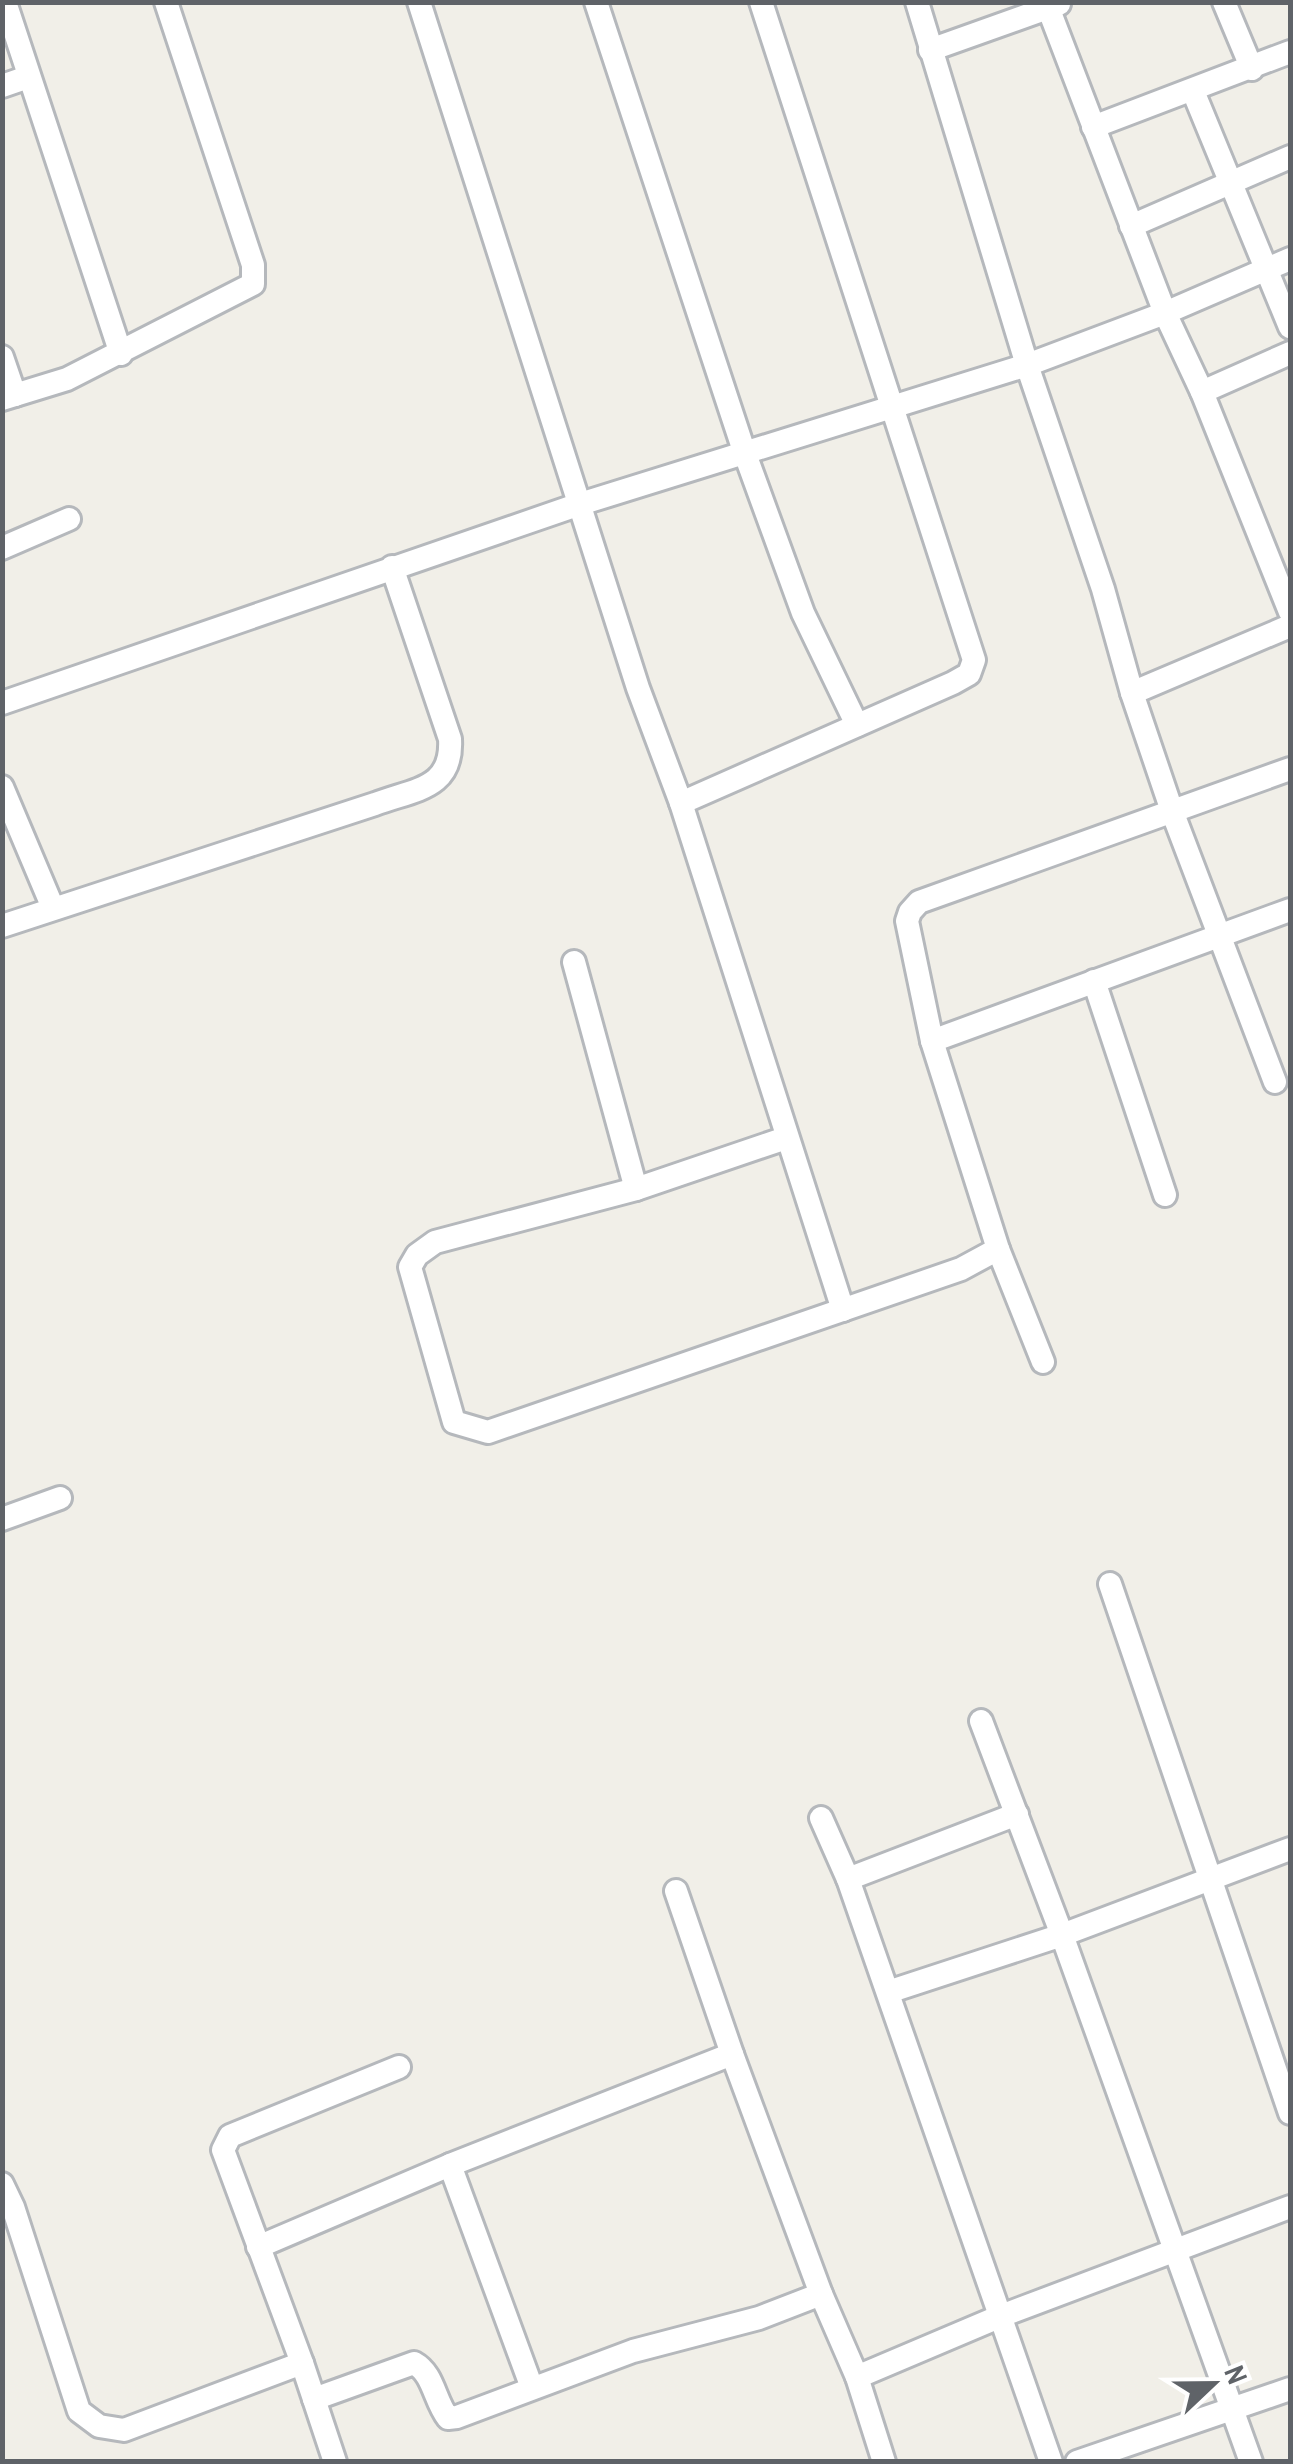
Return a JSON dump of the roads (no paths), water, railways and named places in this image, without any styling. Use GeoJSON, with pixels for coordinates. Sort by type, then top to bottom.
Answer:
{"type":"FeatureCollection","features":[{"type":"Feature","properties":{"kind":"street"},"geometry":{"type":"LineString","coordinates":[[5,2],[121,354]]}},
{"type":"Feature","properties":{"kind":"street"},"geometry":{"type":"LineString","coordinates":[[2,358],[9,397],[67,379],[254,284],[253,265],[166,2]]}},
{"type":"Feature","properties":{"kind":"street"},"geometry":{"type":"LineString","coordinates":[[419,2],[638,688],[681,803],[843,1310]]}},
{"type":"Feature","properties":{"kind":"street"},"geometry":{"type":"LineString","coordinates":[[596,2],[744,450],[803,613],[857,725]]}},
{"type":"Feature","properties":{"kind":"street"},"geometry":{"type":"LineString","coordinates":[[681,803],[969,674],[974,660],[761,2]]}},
{"type":"Feature","properties":{"kind":"street"},"geometry":{"type":"LineString","coordinates":[[916,2],[1028,365],[1103,589],[1132,693],[1172,811],[1275,1082]]}},
{"type":"Feature","properties":{"kind":"street"},"geometry":{"type":"LineString","coordinates":[[1224,2],[1252,68]]}},
{"type":"Feature","properties":{"kind":"street"},"geometry":{"type":"LineString","coordinates":[[930,50],[1052,5],[1093,128],[1164,312],[1280,556],[1290,612]]}},
{"type":"Feature","properties":{"kind":"street"},"geometry":{"type":"LineString","coordinates":[[1093,128],[1290,52]]}},
{"type":"Feature","properties":{"kind":"street"},"geometry":{"type":"LineString","coordinates":[[2,86],[28,76]]}},
{"type":"Feature","properties":{"kind":"street"},"geometry":{"type":"LineString","coordinates":[[1192,91],[1290,327]]}},
{"type":"Feature","properties":{"kind":"street"},"geometry":{"type":"LineString","coordinates":[[1131,226],[1290,156]]}},
{"type":"Feature","properties":{"kind":"street"},"geometry":{"type":"LineString","coordinates":[[2,702],[744,450],[1028,365],[1290,259]]}},
{"type":"Feature","properties":{"kind":"street"},"geometry":{"type":"LineString","coordinates":[[1202,392],[1290,353]]}},
{"type":"Feature","properties":{"kind":"street"},"geometry":{"type":"LineString","coordinates":[[2,548],[70,519]]}},
{"type":"Feature","properties":{"kind":"street"},"geometry":{"type":"LineString","coordinates":[[2,926],[375,804],[436,781],[446,772],[451,757],[450,738],[392,567]]}},
{"type":"Feature","properties":{"kind":"street"},"geometry":{"type":"LineString","coordinates":[[1132,693],[1290,626]]}},
{"type":"Feature","properties":{"kind":"street"},"geometry":{"type":"LineString","coordinates":[[1044,1362],[998,1250],[932,1041],[907,921],[910,912],[919,902],[1290,770]]}},
{"type":"Feature","properties":{"kind":"street"},"geometry":{"type":"LineString","coordinates":[[2,787],[53,908]]}},
{"type":"Feature","properties":{"kind":"street"},"geometry":{"type":"LineString","coordinates":[[932,1041],[1290,910]]}},
{"type":"Feature","properties":{"kind":"street"},"geometry":{"type":"LineString","coordinates":[[574,962],[636,1189]]}},
{"type":"Feature","properties":{"kind":"street"},"geometry":{"type":"LineString","coordinates":[[1094,981],[1165,1195]]}},
{"type":"Feature","properties":{"kind":"street"},"geometry":{"type":"LineString","coordinates":[[786,1138],[636,1189],[435,1242],[417,1255],[410,1267],[454,1422],[488,1432],[961,1268],[998,1250]]}},
{"type":"Feature","properties":{"kind":"street"},"geometry":{"type":"LineString","coordinates":[[2,1520],[60,1498]]}},
{"type":"Feature","properties":{"kind":"street"},"geometry":{"type":"LineString","coordinates":[[1110,1584],[1290,2113]]}},
{"type":"Feature","properties":{"kind":"street"},"geometry":{"type":"LineString","coordinates":[[981,1721],[1251,2462]]}},
{"type":"Feature","properties":{"kind":"street"},"geometry":{"type":"LineString","coordinates":[[848,1879],[1017,1814]]}},
{"type":"Feature","properties":{"kind":"street"},"geometry":{"type":"LineString","coordinates":[[821,1818],[848,1879],[1051,2462]]}},
{"type":"Feature","properties":{"kind":"street"},"geometry":{"type":"LineString","coordinates":[[888,1992],[1062,1935],[1290,1849]]}},
{"type":"Feature","properties":{"kind":"street"},"geometry":{"type":"LineString","coordinates":[[676,1891],[821,2294],[858,2377],[884,2462]]}},
{"type":"Feature","properties":{"kind":"street"},"geometry":{"type":"LineString","coordinates":[[258,2247],[450,2165],[732,2054]]}},
{"type":"Feature","properties":{"kind":"street"},"geometry":{"type":"LineString","coordinates":[[334,2462],[302,2363],[223,2150],[224,2142],[230,2136],[398,2067]]}},
{"type":"Feature","properties":{"kind":"street"},"geometry":{"type":"LineString","coordinates":[[450,2165],[532,2388]]}},
{"type":"Feature","properties":{"kind":"street"},"geometry":{"type":"LineString","coordinates":[[2,2184],[13,2206],[79,2411],[99,2426],[124,2430],[302,2363]]}},
{"type":"Feature","properties":{"kind":"street"},"geometry":{"type":"LineString","coordinates":[[858,2377],[1001,2316],[1290,2206]]}},
{"type":"Feature","properties":{"kind":"street"},"geometry":{"type":"LineString","coordinates":[[314,2400],[414,2363],[425,2370],[448,2418],[634,2351],[759,2318],[821,2294]]}},
{"type":"Feature","properties":{"kind":"street"},"geometry":{"type":"LineString","coordinates":[[1086,2460],[1290,2389]]}}]}
